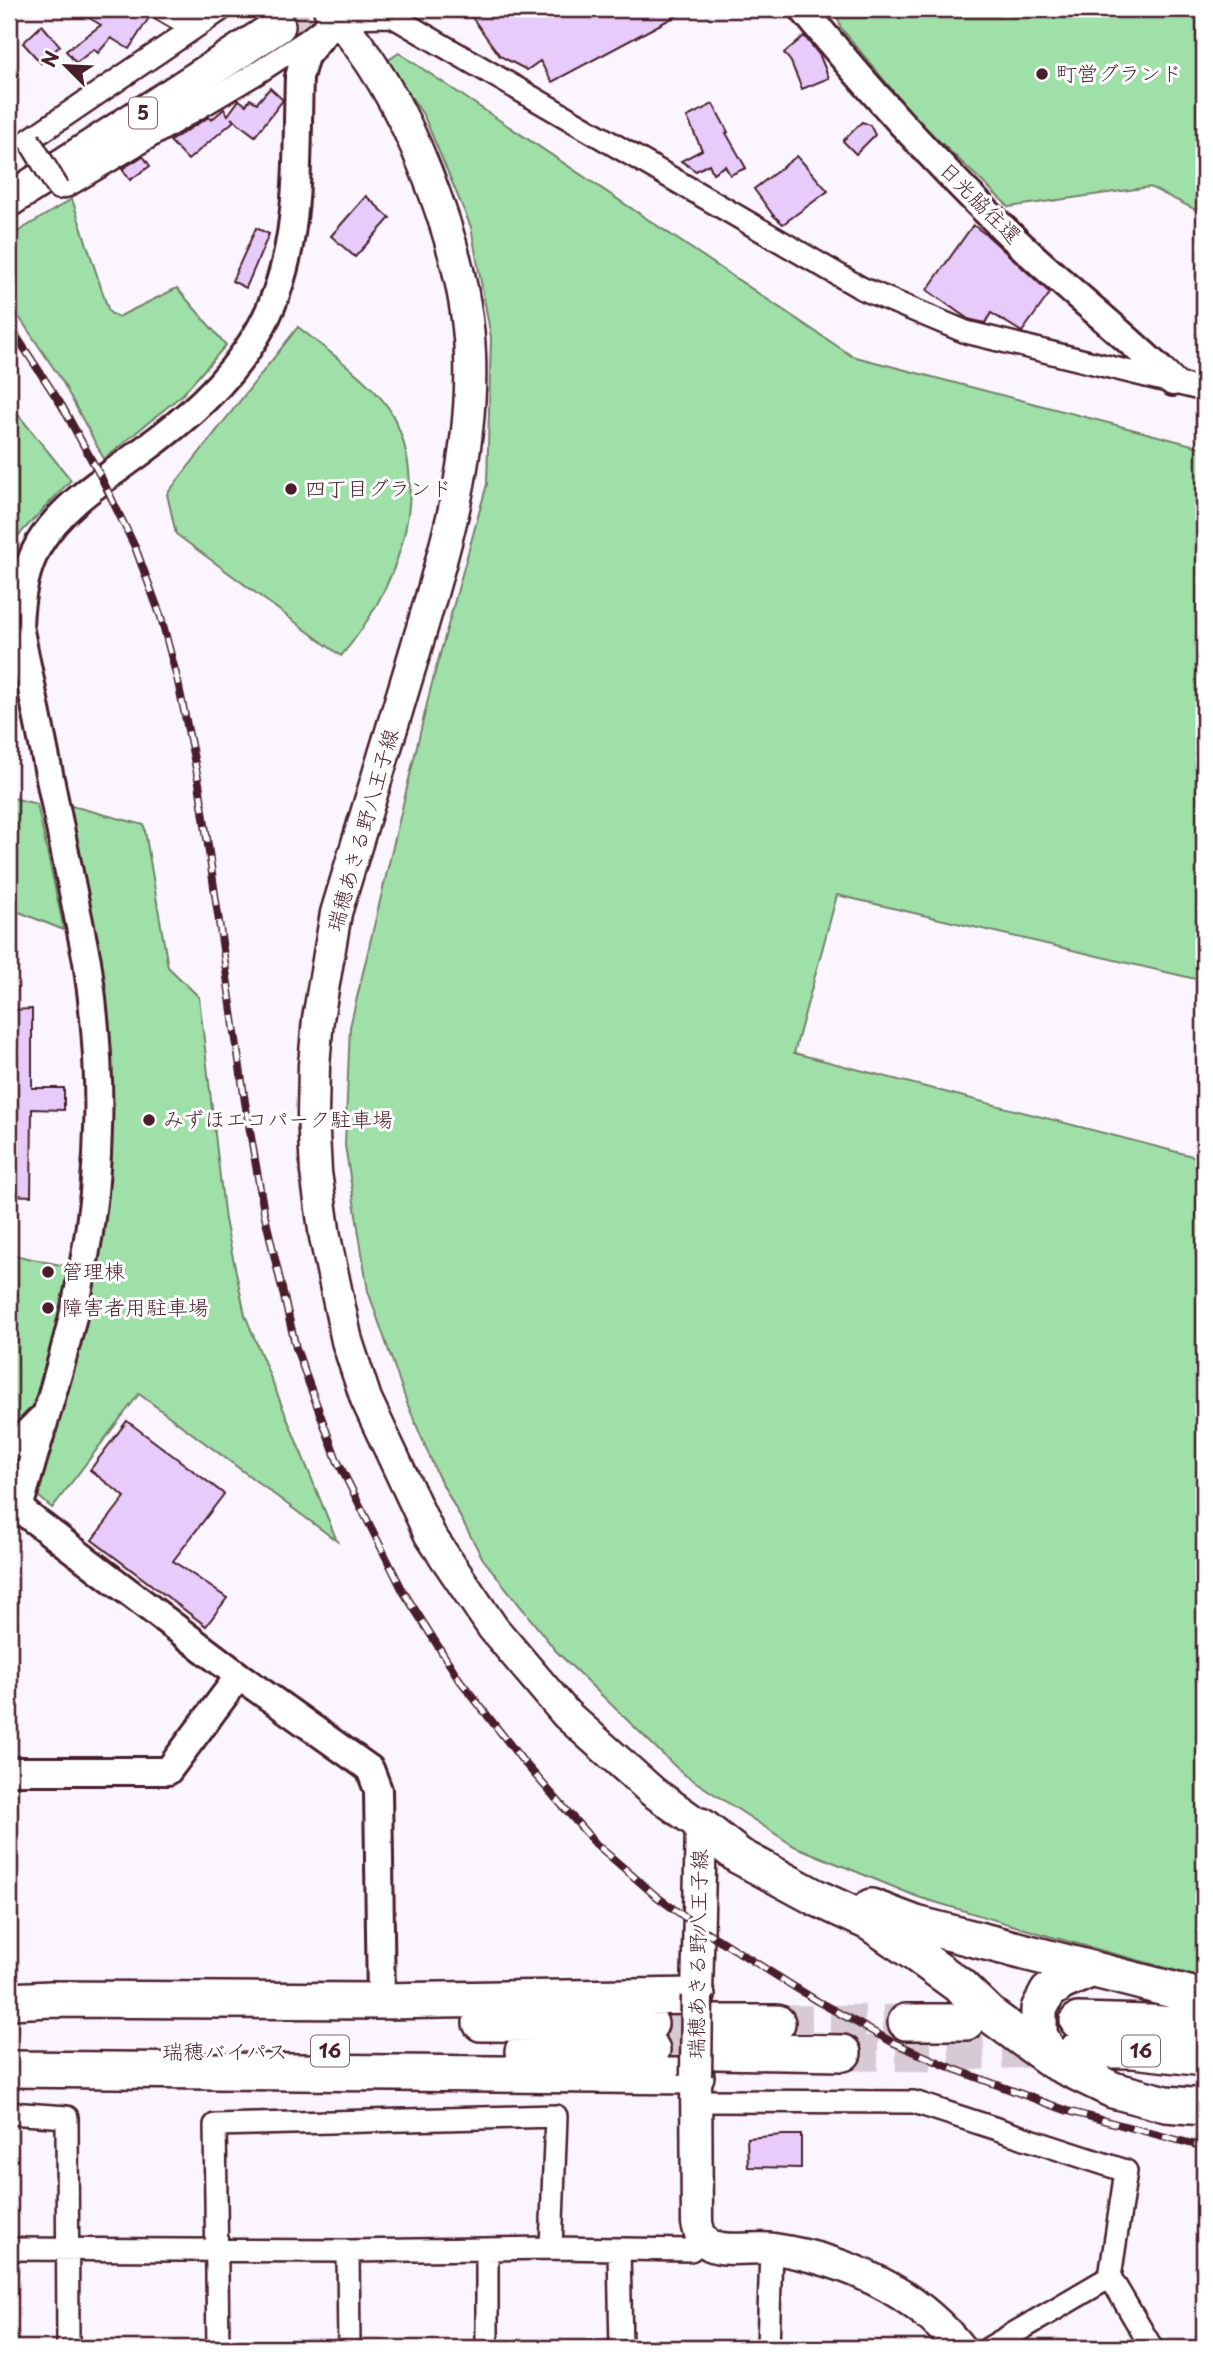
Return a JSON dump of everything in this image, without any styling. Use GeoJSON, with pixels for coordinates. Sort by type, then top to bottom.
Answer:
{"type":"FeatureCollection","features":[{"type":"Feature","properties":{"kind":"highway"},"geometry":{"type":"LineString","coordinates":[[701,1826],[736,1841],[792,1872],[916,1924],[1204,1998]]}},
{"type":"Feature","properties":{"kind":"highway"},"geometry":{"type":"LineString","coordinates":[[701,1826],[739,1856],[815,1897],[869,1922],[960,1986],[989,2014],[1070,2043],[1113,2090],[1166,2104],[1204,2107]]}},
{"type":"Feature","properties":{"kind":"highway"},"geometry":{"type":"LineString","coordinates":[[1070,2043],[1039,2034],[1039,2009],[1048,1992],[1062,1982],[1090,1970]]}},
{"type":"Feature","properties":{"kind":"highway"},"geometry":{"type":"LineString","coordinates":[[9,2001],[381,2001],[704,2050],[777,2023]]}},
{"type":"Feature","properties":{"kind":"highway","name":"瑞穂バイパス"},"geometry":{"type":"LineString","coordinates":[[9,2021],[651,2037],[9,2053]]}},
{"type":"Feature","properties":{"kind":"highway"},"geometry":{"type":"LineString","coordinates":[[906,2022],[966,2022]]}},
{"type":"Feature","properties":{"kind":"highway","name":"16"},"geometry":{"type":"LineString","coordinates":[[1070,2043],[1150,2023],[1204,2028]]}},
{"type":"Feature","properties":{"kind":"highway","name":"16"},"geometry":{"type":"LineString","coordinates":[[1070,2043],[1204,2058]]}},
{"type":"Feature","properties":{"kind":"highway"},"geometry":{"type":"LineString","coordinates":[[9,2069],[704,2050],[843,2053]]}},
{"type":"Feature","properties":{"kind":"main road","name":"瑞穂あきる野八王子線"},"geometry":{"type":"LineString","coordinates":[[338,12],[360,44],[414,139],[451,243],[459,277],[470,354],[464,458],[454,512],[438,576],[336,913],[327,967],[315,1053],[313,1114],[316,1172],[325,1237],[347,1341],[366,1399],[430,1535],[493,1628],[566,1714],[653,1792],[701,1826],[704,2050],[697,2223],[704,2240]]}},
{"type":"Feature","properties":{"kind":"main road","name":"5"},"geometry":{"type":"LineString","coordinates":[[9,180],[273,18],[9,200]]}},
{"type":"Feature","properties":{"kind":"main road"},"geometry":{"type":"LineString","coordinates":[[704,2240],[721,2248],[771,2249],[820,2257],[846,2265],[877,2280],[922,2309],[960,2348]]}},
{"type":"Feature","properties":{"kind":"street"},"geometry":{"type":"LineString","coordinates":[[161,9],[194,28]]}},
{"type":"Feature","properties":{"kind":"street"},"geometry":{"type":"LineString","coordinates":[[222,9],[29,140],[58,188],[67,186],[257,73],[306,41],[338,12],[392,16],[861,288],[966,332],[1204,390]]}},
{"type":"Feature","properties":{"kind":"street","name":"日光脇往還"},"geometry":{"type":"LineString","coordinates":[[803,9],[849,66],[898,120],[1008,234],[1137,345],[1173,382]]}},
{"type":"Feature","properties":{"kind":"street"},"geometry":{"type":"LineString","coordinates":[[338,12],[305,56],[299,77],[292,233],[281,280],[257,336],[204,401],[142,452],[102,479],[57,519],[32,558],[20,602],[19,626],[87,961],[94,1009],[100,1098],[96,1184],[82,1275],[44,1416],[14,1505],[239,1676],[370,1769],[378,1790],[381,2001]]}},
{"type":"Feature","properties":{"kind":"street"},"geometry":{"type":"LineString","coordinates":[[9,1448],[44,1416]]}},
{"type":"Feature","properties":{"kind":"street"},"geometry":{"type":"LineString","coordinates":[[9,1771],[168,1771],[239,1676]]}},
{"type":"Feature","properties":{"kind":"street"},"geometry":{"type":"LineString","coordinates":[[704,2050],[914,2102],[1126,2171],[1110,2277],[1152,2348]]}},
{"type":"Feature","properties":{"kind":"street"},"geometry":{"type":"LineString","coordinates":[[9,2113],[67,2117],[68,2348]]}},
{"type":"Feature","properties":{"kind":"street"},"geometry":{"type":"LineString","coordinates":[[218,2348],[215,2125],[556,2116],[551,2248]]}},
{"type":"Feature","properties":{"kind":"street"},"geometry":{"type":"LineString","coordinates":[[9,2249],[691,2250],[704,2240]]}},
{"type":"Feature","properties":{"kind":"street"},"geometry":{"type":"LineString","coordinates":[[619,2249],[621,2348]]}},
{"type":"Feature","properties":{"kind":"street"},"geometry":{"type":"LineString","coordinates":[[768,2348],[771,2249]]}},
{"type":"Feature","properties":{"kind":"street"},"geometry":{"type":"LineString","coordinates":[[487,2250],[487,2348]]}},
{"type":"Feature","properties":{"kind":"street"},"geometry":{"type":"LineString","coordinates":[[348,2251],[349,2348]]}},
{"type":"Feature","properties":{"kind":"street"},"geometry":{"type":"LineString","coordinates":[[989,2348],[1110,2277]]}},
{"type":"Feature","properties":{"kind":"green space","name":"町営グランド"},"geometry":{"type":"Polygon","coordinates":[[[835,9],[1204,9],[1204,214],[1150,187],[1009,207],[917,120],[841,28],[835,9]]]}},
{"type":"Feature","properties":{"kind":"green space"},"geometry":{"type":"Polygon","coordinates":[[[399,53],[852,356],[1204,448],[1204,981],[837,895],[794,1053],[1204,1159],[1204,1978],[918,1897],[794,1846],[682,1773],[556,1651],[483,1559],[437,1474],[407,1403],[368,1291],[345,1145],[350,1027],[431,687],[487,484],[491,337],[471,227],[424,116],[387,61],[399,53]]]}},
{"type":"Feature","properties":{"kind":"green space"},"geometry":{"type":"Polygon","coordinates":[[[72,199],[109,312],[118,317],[177,288],[226,345],[183,394],[104,459],[61,379],[9,302],[9,237],[72,199]]]}},
{"type":"Feature","properties":{"kind":"green space","name":"四丁目グランド"},"geometry":{"type":"Polygon","coordinates":[[[298,327],[349,368],[385,403],[404,445],[409,477],[409,509],[392,573],[378,603],[341,656],[176,534],[167,494],[298,327]]]}},
{"type":"Feature","properties":{"kind":"green space"},"geometry":{"type":"Polygon","coordinates":[[[9,408],[16,412],[71,480],[15,539],[9,556],[9,408]]]}},
{"type":"Feature","properties":{"kind":"green space"},"geometry":{"type":"Polygon","coordinates":[[[9,797],[37,804],[64,930],[9,908],[9,797]]]}},
{"type":"Feature","properties":{"kind":"green space"},"geometry":{"type":"Polygon","coordinates":[[[68,805],[144,825],[168,967],[199,997],[225,1220],[245,1315],[337,1541],[139,1394],[52,1508],[38,1496],[73,1369],[36,1403],[18,1432],[9,1437],[9,1254],[74,1268],[89,1297],[109,1186],[112,1053],[92,921],[68,805]]]}},
{"type":"Feature","properties":{"kind":"building"},"geometry":{"type":"Polygon","coordinates":[[[74,9],[148,9],[150,16],[129,49],[111,38],[98,53],[94,49],[76,63],[66,51],[101,25],[74,9]]]}},
{"type":"Feature","properties":{"kind":"building"},"geometry":{"type":"Polygon","coordinates":[[[466,9],[689,9],[552,82],[540,61],[527,70],[500,56],[466,9]]]}},
{"type":"Feature","properties":{"kind":"building"},"geometry":{"type":"Polygon","coordinates":[[[42,25],[60,46],[41,63],[23,43],[42,25]]]}},
{"type":"Feature","properties":{"kind":"building"},"geometry":{"type":"Polygon","coordinates":[[[804,36],[820,56],[829,78],[802,89],[791,62],[784,53],[804,36]]]}},
{"type":"Feature","properties":{"kind":"building"},"geometry":{"type":"Polygon","coordinates":[[[270,88],[283,100],[255,136],[231,118],[234,121],[188,160],[170,141],[209,117],[211,120],[224,109],[228,115],[239,100],[246,105],[250,99],[257,103],[270,88]]]}},
{"type":"Feature","properties":{"kind":"building"},"geometry":{"type":"Polygon","coordinates":[[[713,104],[746,168],[730,175],[725,166],[713,173],[709,164],[696,171],[681,161],[702,150],[687,117],[713,104]]]}},
{"type":"Feature","properties":{"kind":"building"},"geometry":{"type":"Polygon","coordinates":[[[862,122],[870,125],[875,135],[856,154],[843,141],[862,122]]]}},
{"type":"Feature","properties":{"kind":"building"},"geometry":{"type":"Polygon","coordinates":[[[143,156],[150,166],[130,180],[122,169],[143,156]]]}},
{"type":"Feature","properties":{"kind":"building"},"geometry":{"type":"Polygon","coordinates":[[[797,156],[828,191],[783,224],[754,189],[797,156]]]}},
{"type":"Feature","properties":{"kind":"building"},"geometry":{"type":"Polygon","coordinates":[[[366,196],[390,218],[355,257],[331,236],[366,196]]]}},
{"type":"Feature","properties":{"kind":"building"},"geometry":{"type":"Polygon","coordinates":[[[973,225],[1050,293],[1022,332],[991,313],[985,323],[968,319],[927,290],[973,225]]]}},
{"type":"Feature","properties":{"kind":"building"},"geometry":{"type":"Polygon","coordinates":[[[256,228],[269,234],[246,288],[232,281],[256,228]]]}},
{"type":"Feature","properties":{"kind":"building"},"geometry":{"type":"Polygon","coordinates":[[[32,1009],[32,1088],[64,1088],[64,1110],[32,1109],[31,1196],[9,1195],[9,1010],[32,1009]]]}},
{"type":"Feature","properties":{"kind":"building"},"geometry":{"type":"Polygon","coordinates":[[[127,1421],[224,1494],[173,1561],[227,1598],[206,1626],[92,1540],[125,1497],[90,1470],[127,1421]]]}},
{"type":"Feature","properties":{"kind":"building"},"geometry":{"type":"Polygon","coordinates":[[[801,2135],[801,2168],[748,2167],[747,2138],[801,2135]]]}},
{"type":"Feature","properties":{"kind":"tunnel"},"geometry":{"type":"LineString","coordinates":[[278,26],[305,9]]}},
{"type":"Feature","properties":{"kind":"tunnel"},"geometry":{"type":"LineString","coordinates":[[777,2023],[906,2022]]}},
{"type":"Feature","properties":{"kind":"tunnel"},"geometry":{"type":"LineString","coordinates":[[650,2024],[717,2023]]}},
{"type":"Feature","properties":{"kind":"tunnel"},"geometry":{"type":"LineString","coordinates":[[843,2053],[940,2054],[1057,2049]]}},
{"type":"Feature","properties":{"kind":"tunnel"},"geometry":{"type":"LineString","coordinates":[[652,2050],[716,2051]]}},
{"type":"Feature","properties":{"kind":"railway"},"geometry":{"type":"LineString","coordinates":[[9,325],[62,406],[102,479],[135,547],[161,617],[199,783],[245,1102],[264,1212],[296,1348],[337,1460],[403,1591],[459,1679],[522,1760],[596,1844],[656,1896],[697,1926],[817,2001],[892,2042],[954,2069],[1068,2111],[1204,2147]]}},
{"type":"Feature","properties":{"kind":"place","name":"町営グランド"},"geometry":{"type":"Point","coordinates":[1042,74]}},
{"type":"Feature","properties":{"kind":"place","name":"四丁目グランド"},"geometry":{"type":"Point","coordinates":[291,489]}},
{"type":"Feature","properties":{"kind":"place","name":"みずほエコパーク駐車場"},"geometry":{"type":"Point","coordinates":[149,1120]}},
{"type":"Feature","properties":{"kind":"place","name":"管理棟"},"geometry":{"type":"Point","coordinates":[48,1272]}},
{"type":"Feature","properties":{"kind":"place","name":"障害者用駐車場"},"geometry":{"type":"Point","coordinates":[48,1308]}}]}
